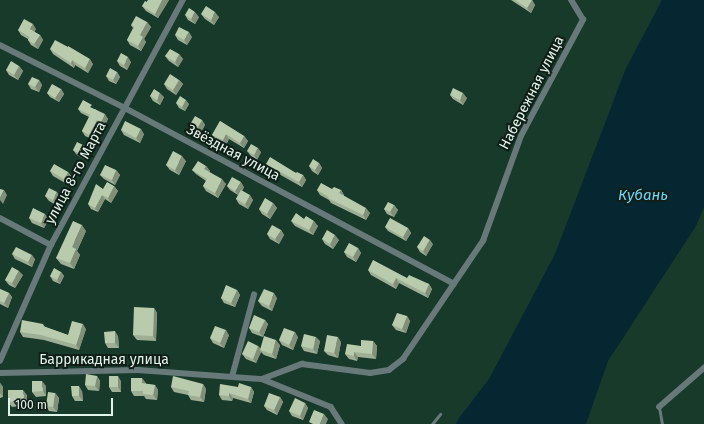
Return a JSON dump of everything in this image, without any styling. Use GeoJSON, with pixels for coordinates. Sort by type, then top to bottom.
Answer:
{"type":"FeatureCollection","features":[{"type":"Feature","properties":{"kind":"street","name":"улица 8-го Марта"},"geometry":{"type":"LineString","coordinates":[[0,361],[51,245],[183,0]]}},
{"type":"Feature","properties":{"kind":"street","name":"Набережная улица"},"geometry":{"type":"LineString","coordinates":[[454,284],[483,241],[521,136],[583,20],[571,0]]}},
{"type":"Feature","properties":{"kind":"street","name":"Звёздная улица"},"geometry":{"type":"LineString","coordinates":[[0,45],[125,108],[454,284]]}},
{"type":"Feature","properties":{"kind":"street"},"geometry":{"type":"LineString","coordinates":[[0,218],[51,245]]}},
{"type":"Feature","properties":{"kind":"street","name":"Баррикадная улица"},"geometry":{"type":"LineString","coordinates":[[262,379],[302,364],[370,373],[390,370],[403,359],[454,284]]}},
{"type":"Feature","properties":{"kind":"street"},"geometry":{"type":"LineString","coordinates":[[232,377],[254,295]]}},
{"type":"Feature","properties":{"kind":"street"},"geometry":{"type":"LineString","coordinates":[[659,407],[704,368]]}},
{"type":"Feature","properties":{"kind":"street","name":"Баррикадная улица"},"geometry":{"type":"LineString","coordinates":[[0,373],[138,370],[262,379],[330,407],[342,424]]}},
{"type":"Feature","properties":{"kind":"lane"},"geometry":{"type":"LineString","coordinates":[[659,407],[662,424]]}},
{"type":"Feature","properties":{"kind":"lane"},"geometry":{"type":"LineString","coordinates":[[432,424],[440,414]]}},
{"type":"Feature","properties":{"kind":"water","name":"Кубань"},"geometry":{"type":"Polygon","coordinates":[[[662,0],[704,0],[704,207],[696,226],[608,361],[586,424],[456,424],[489,379],[555,254],[626,68],[662,0]]]}},
{"type":"Feature","properties":{"kind":"building"},"geometry":{"type":"Polygon","coordinates":[[[148,0],[162,0],[155,14],[142,6],[145,1],[147,2],[148,0]]]}},
{"type":"Feature","properties":{"kind":"building"},"geometry":{"type":"Polygon","coordinates":[[[515,0],[532,0],[527,8],[515,0]]]}},
{"type":"Feature","properties":{"kind":"building"},"geometry":{"type":"Polygon","coordinates":[[[206,6],[215,12],[211,20],[201,14],[206,6]]]}},
{"type":"Feature","properties":{"kind":"building"},"geometry":{"type":"Polygon","coordinates":[[[189,8],[195,12],[191,19],[185,15],[189,8]]]}},
{"type":"Feature","properties":{"kind":"building"},"geometry":{"type":"Polygon","coordinates":[[[136,16],[147,22],[140,35],[143,37],[138,46],[127,40],[134,27],[131,25],[136,16]]]}},
{"type":"Feature","properties":{"kind":"building"},"geometry":{"type":"Polygon","coordinates":[[[24,19],[33,24],[30,29],[40,35],[34,44],[28,40],[30,37],[18,30],[24,19]]]}},
{"type":"Feature","properties":{"kind":"building"},"geometry":{"type":"Polygon","coordinates":[[[179,27],[189,32],[184,40],[175,35],[179,27]]]}},
{"type":"Feature","properties":{"kind":"building"},"geometry":{"type":"Polygon","coordinates":[[[55,40],[90,59],[85,68],[72,60],[71,63],[50,49],[55,40]]]}},
{"type":"Feature","properties":{"kind":"building"},"geometry":{"type":"Polygon","coordinates":[[[170,49],[179,54],[175,62],[165,56],[170,49]]]}},
{"type":"Feature","properties":{"kind":"building"},"geometry":{"type":"Polygon","coordinates":[[[121,53],[128,57],[124,65],[117,61],[121,53]]]}},
{"type":"Feature","properties":{"kind":"building"},"geometry":{"type":"Polygon","coordinates":[[[11,61],[19,66],[14,75],[6,70],[11,61]]]}},
{"type":"Feature","properties":{"kind":"building"},"geometry":{"type":"Polygon","coordinates":[[[110,68],[117,72],[113,80],[106,76],[110,68]]]}},
{"type":"Feature","properties":{"kind":"building"},"geometry":{"type":"Polygon","coordinates":[[[170,74],[179,80],[173,90],[164,84],[170,74]]]}},
{"type":"Feature","properties":{"kind":"building"},"geometry":{"type":"Polygon","coordinates":[[[32,77],[39,80],[35,87],[28,84],[32,77]]]}},
{"type":"Feature","properties":{"kind":"building"},"geometry":{"type":"Polygon","coordinates":[[[52,84],[61,89],[55,98],[47,93],[52,84]]]}},
{"type":"Feature","properties":{"kind":"building"},"geometry":{"type":"Polygon","coordinates":[[[453,88],[463,93],[460,100],[450,95],[453,88]]]}},
{"type":"Feature","properties":{"kind":"building"},"geometry":{"type":"Polygon","coordinates":[[[154,89],[160,93],[157,100],[150,96],[154,89]]]}},
{"type":"Feature","properties":{"kind":"building"},"geometry":{"type":"Polygon","coordinates":[[[180,96],[186,100],[182,107],[176,103],[180,96]]]}},
{"type":"Feature","properties":{"kind":"building"},"geometry":{"type":"Polygon","coordinates":[[[83,100],[92,105],[90,107],[105,114],[101,122],[97,120],[89,135],[82,131],[90,115],[78,109],[83,100]]]}},
{"type":"Feature","properties":{"kind":"building"},"geometry":{"type":"Polygon","coordinates":[[[195,116],[202,120],[198,127],[191,123],[195,116]]]}},
{"type":"Feature","properties":{"kind":"building"},"geometry":{"type":"Polygon","coordinates":[[[125,121],[141,129],[136,138],[121,130],[125,121]]]}},
{"type":"Feature","properties":{"kind":"building"},"geometry":{"type":"Polygon","coordinates":[[[220,121],[244,136],[240,143],[226,134],[223,140],[212,135],[220,121]]]}},
{"type":"Feature","properties":{"kind":"building"},"geometry":{"type":"Polygon","coordinates":[[[77,142],[85,146],[80,154],[73,150],[77,142]]]}},
{"type":"Feature","properties":{"kind":"building"},"geometry":{"type":"Polygon","coordinates":[[[251,144],[258,148],[254,155],[247,151],[251,144]]]}},
{"type":"Feature","properties":{"kind":"building"},"geometry":{"type":"Polygon","coordinates":[[[173,151],[182,156],[175,170],[166,165],[173,151]]]}},
{"type":"Feature","properties":{"kind":"building"},"geometry":{"type":"Polygon","coordinates":[[[270,157],[296,173],[297,172],[303,175],[299,182],[266,164],[270,157]]]}},
{"type":"Feature","properties":{"kind":"building"},"geometry":{"type":"Polygon","coordinates":[[[313,159],[319,163],[315,170],[309,166],[313,159]]]}},
{"type":"Feature","properties":{"kind":"building"},"geometry":{"type":"Polygon","coordinates":[[[198,161],[206,166],[204,169],[222,179],[215,193],[203,186],[207,179],[192,170],[198,161]]]}},
{"type":"Feature","properties":{"kind":"building"},"geometry":{"type":"Polygon","coordinates":[[[54,164],[68,172],[64,179],[50,171],[54,164]]]}},
{"type":"Feature","properties":{"kind":"building"},"geometry":{"type":"Polygon","coordinates":[[[105,165],[116,170],[112,180],[100,175],[105,165]]]}},
{"type":"Feature","properties":{"kind":"building"},"geometry":{"type":"Polygon","coordinates":[[[232,177],[241,182],[235,191],[227,186],[232,177]]]}},
{"type":"Feature","properties":{"kind":"building"},"geometry":{"type":"Polygon","coordinates":[[[107,182],[114,186],[108,198],[102,195],[95,208],[88,204],[96,184],[103,189],[107,182]]]}},
{"type":"Feature","properties":{"kind":"building"},"geometry":{"type":"Polygon","coordinates":[[[321,183],[332,189],[334,187],[341,190],[339,193],[366,208],[363,215],[328,198],[329,197],[317,190],[321,183]]]}},
{"type":"Feature","properties":{"kind":"building"},"geometry":{"type":"Polygon","coordinates":[[[49,188],[57,192],[53,200],[45,196],[49,188]]]}},
{"type":"Feature","properties":{"kind":"building"},"geometry":{"type":"Polygon","coordinates":[[[0,189],[4,190],[0,198],[0,189]]]}},
{"type":"Feature","properties":{"kind":"building"},"geometry":{"type":"Polygon","coordinates":[[[241,190],[250,195],[245,204],[236,199],[241,190]]]}},
{"type":"Feature","properties":{"kind":"building"},"geometry":{"type":"Polygon","coordinates":[[[265,198],[273,203],[267,214],[259,209],[265,198]]]}},
{"type":"Feature","properties":{"kind":"building"},"geometry":{"type":"Polygon","coordinates":[[[388,202],[394,205],[390,212],[384,209],[388,202]]]}},
{"type":"Feature","properties":{"kind":"building"},"geometry":{"type":"Polygon","coordinates":[[[33,208],[45,214],[41,223],[29,218],[33,208]]]}},
{"type":"Feature","properties":{"kind":"building"},"geometry":{"type":"Polygon","coordinates":[[[296,213],[304,219],[306,216],[314,221],[309,230],[291,221],[296,213]]]}},
{"type":"Feature","properties":{"kind":"building"},"geometry":{"type":"Polygon","coordinates":[[[390,218],[408,228],[403,237],[385,227],[390,218]]]}},
{"type":"Feature","properties":{"kind":"building"},"geometry":{"type":"Polygon","coordinates":[[[73,221],[82,225],[72,247],[76,249],[70,263],[56,258],[73,221]]]}},
{"type":"Feature","properties":{"kind":"building"},"geometry":{"type":"Polygon","coordinates":[[[272,225],[281,230],[275,239],[267,234],[272,225]]]}},
{"type":"Feature","properties":{"kind":"building"},"geometry":{"type":"Polygon","coordinates":[[[327,230],[335,235],[330,244],[322,239],[327,230]]]}},
{"type":"Feature","properties":{"kind":"building"},"geometry":{"type":"Polygon","coordinates":[[[424,236],[430,240],[423,251],[417,247],[424,236]]]}},
{"type":"Feature","properties":{"kind":"building"},"geometry":{"type":"Polygon","coordinates":[[[349,243],[358,248],[353,257],[344,252],[349,243]]]}},
{"type":"Feature","properties":{"kind":"building"},"geometry":{"type":"Polygon","coordinates":[[[16,247],[32,255],[28,262],[12,254],[16,247]]]}},
{"type":"Feature","properties":{"kind":"building"},"geometry":{"type":"Polygon","coordinates":[[[373,260],[407,278],[409,275],[429,284],[425,293],[396,278],[393,284],[368,270],[373,260]]]}},
{"type":"Feature","properties":{"kind":"building"},"geometry":{"type":"Polygon","coordinates":[[[12,267],[19,271],[12,283],[5,280],[12,267]]]}},
{"type":"Feature","properties":{"kind":"building"},"geometry":{"type":"Polygon","coordinates":[[[54,268],[61,272],[57,280],[50,276],[54,268]]]}},
{"type":"Feature","properties":{"kind":"building"},"geometry":{"type":"Polygon","coordinates":[[[226,285],[237,290],[231,303],[221,298],[226,285]]]}},
{"type":"Feature","properties":{"kind":"building"},"geometry":{"type":"Polygon","coordinates":[[[0,289],[9,293],[4,303],[0,301],[0,289]]]}},
{"type":"Feature","properties":{"kind":"building"},"geometry":{"type":"Polygon","coordinates":[[[264,289],[274,293],[269,306],[258,301],[264,289]]]}},
{"type":"Feature","properties":{"kind":"building"},"geometry":{"type":"Polygon","coordinates":[[[134,307],[154,308],[153,336],[133,335],[134,307]]]}},
{"type":"Feature","properties":{"kind":"building"},"geometry":{"type":"Polygon","coordinates":[[[397,313],[407,316],[402,329],[392,325],[397,313]]]}},
{"type":"Feature","properties":{"kind":"building"},"geometry":{"type":"Polygon","coordinates":[[[254,315],[265,320],[259,332],[249,328],[254,315]]]}},
{"type":"Feature","properties":{"kind":"building"},"geometry":{"type":"Polygon","coordinates":[[[22,320],[43,324],[43,326],[68,335],[72,321],[83,324],[76,345],[41,335],[20,332],[22,320]]]}},
{"type":"Feature","properties":{"kind":"building"},"geometry":{"type":"Polygon","coordinates":[[[215,326],[226,330],[220,343],[210,338],[215,326]]]}},
{"type":"Feature","properties":{"kind":"building"},"geometry":{"type":"Polygon","coordinates":[[[284,328],[295,332],[289,345],[279,340],[284,328]]]}},
{"type":"Feature","properties":{"kind":"building"},"geometry":{"type":"Polygon","coordinates":[[[115,331],[115,343],[105,343],[104,332],[115,331]]]}},
{"type":"Feature","properties":{"kind":"building"},"geometry":{"type":"Polygon","coordinates":[[[304,334],[316,337],[313,349],[301,346],[304,334]]]}},
{"type":"Feature","properties":{"kind":"building"},"geometry":{"type":"Polygon","coordinates":[[[327,335],[338,337],[334,353],[324,351],[327,335]]]}},
{"type":"Feature","properties":{"kind":"building"},"geometry":{"type":"Polygon","coordinates":[[[264,336],[276,340],[272,354],[260,350],[264,336]]]}},
{"type":"Feature","properties":{"kind":"building"},"geometry":{"type":"Polygon","coordinates":[[[361,340],[373,341],[372,354],[354,352],[354,356],[345,354],[347,344],[361,346],[361,340]]]}},
{"type":"Feature","properties":{"kind":"building"},"geometry":{"type":"Polygon","coordinates":[[[248,341],[258,346],[253,359],[242,354],[248,341]]]}},
{"type":"Feature","properties":{"kind":"building"},"geometry":{"type":"Polygon","coordinates":[[[86,374],[97,376],[95,386],[85,385],[86,374]]]}},
{"type":"Feature","properties":{"kind":"building"},"geometry":{"type":"Polygon","coordinates":[[[109,376],[118,376],[118,387],[109,387],[109,376]]]}},
{"type":"Feature","properties":{"kind":"building"},"geometry":{"type":"Polygon","coordinates":[[[173,376],[203,384],[200,397],[188,395],[189,391],[171,387],[173,376]]]}},
{"type":"Feature","properties":{"kind":"building"},"geometry":{"type":"Polygon","coordinates":[[[131,378],[142,378],[142,383],[155,385],[153,395],[143,394],[143,391],[131,391],[131,378]]]}},
{"type":"Feature","properties":{"kind":"building"},"geometry":{"type":"Polygon","coordinates":[[[32,381],[42,381],[43,391],[32,392],[32,381]]]}},
{"type":"Feature","properties":{"kind":"building"},"geometry":{"type":"Polygon","coordinates":[[[239,383],[251,387],[248,399],[229,393],[229,396],[219,395],[220,384],[238,387],[239,383]]]}},
{"type":"Feature","properties":{"kind":"building"},"geometry":{"type":"Polygon","coordinates":[[[71,386],[79,386],[79,396],[72,396],[71,386]]]}},
{"type":"Feature","properties":{"kind":"building"},"geometry":{"type":"Polygon","coordinates":[[[8,390],[23,390],[24,398],[16,398],[16,401],[8,402],[8,390]]]}},
{"type":"Feature","properties":{"kind":"building"},"geometry":{"type":"Polygon","coordinates":[[[48,392],[55,393],[53,407],[46,406],[48,392]]]}},
{"type":"Feature","properties":{"kind":"building"},"geometry":{"type":"Polygon","coordinates":[[[269,393],[280,397],[274,410],[264,406],[269,393]]]}},
{"type":"Feature","properties":{"kind":"building"},"geometry":{"type":"Polygon","coordinates":[[[295,398],[305,403],[300,416],[289,411],[295,398]]]}},
{"type":"Feature","properties":{"kind":"building"},"geometry":{"type":"Polygon","coordinates":[[[314,410],[324,414],[320,424],[313,424],[309,422],[314,410]]]}}]}
